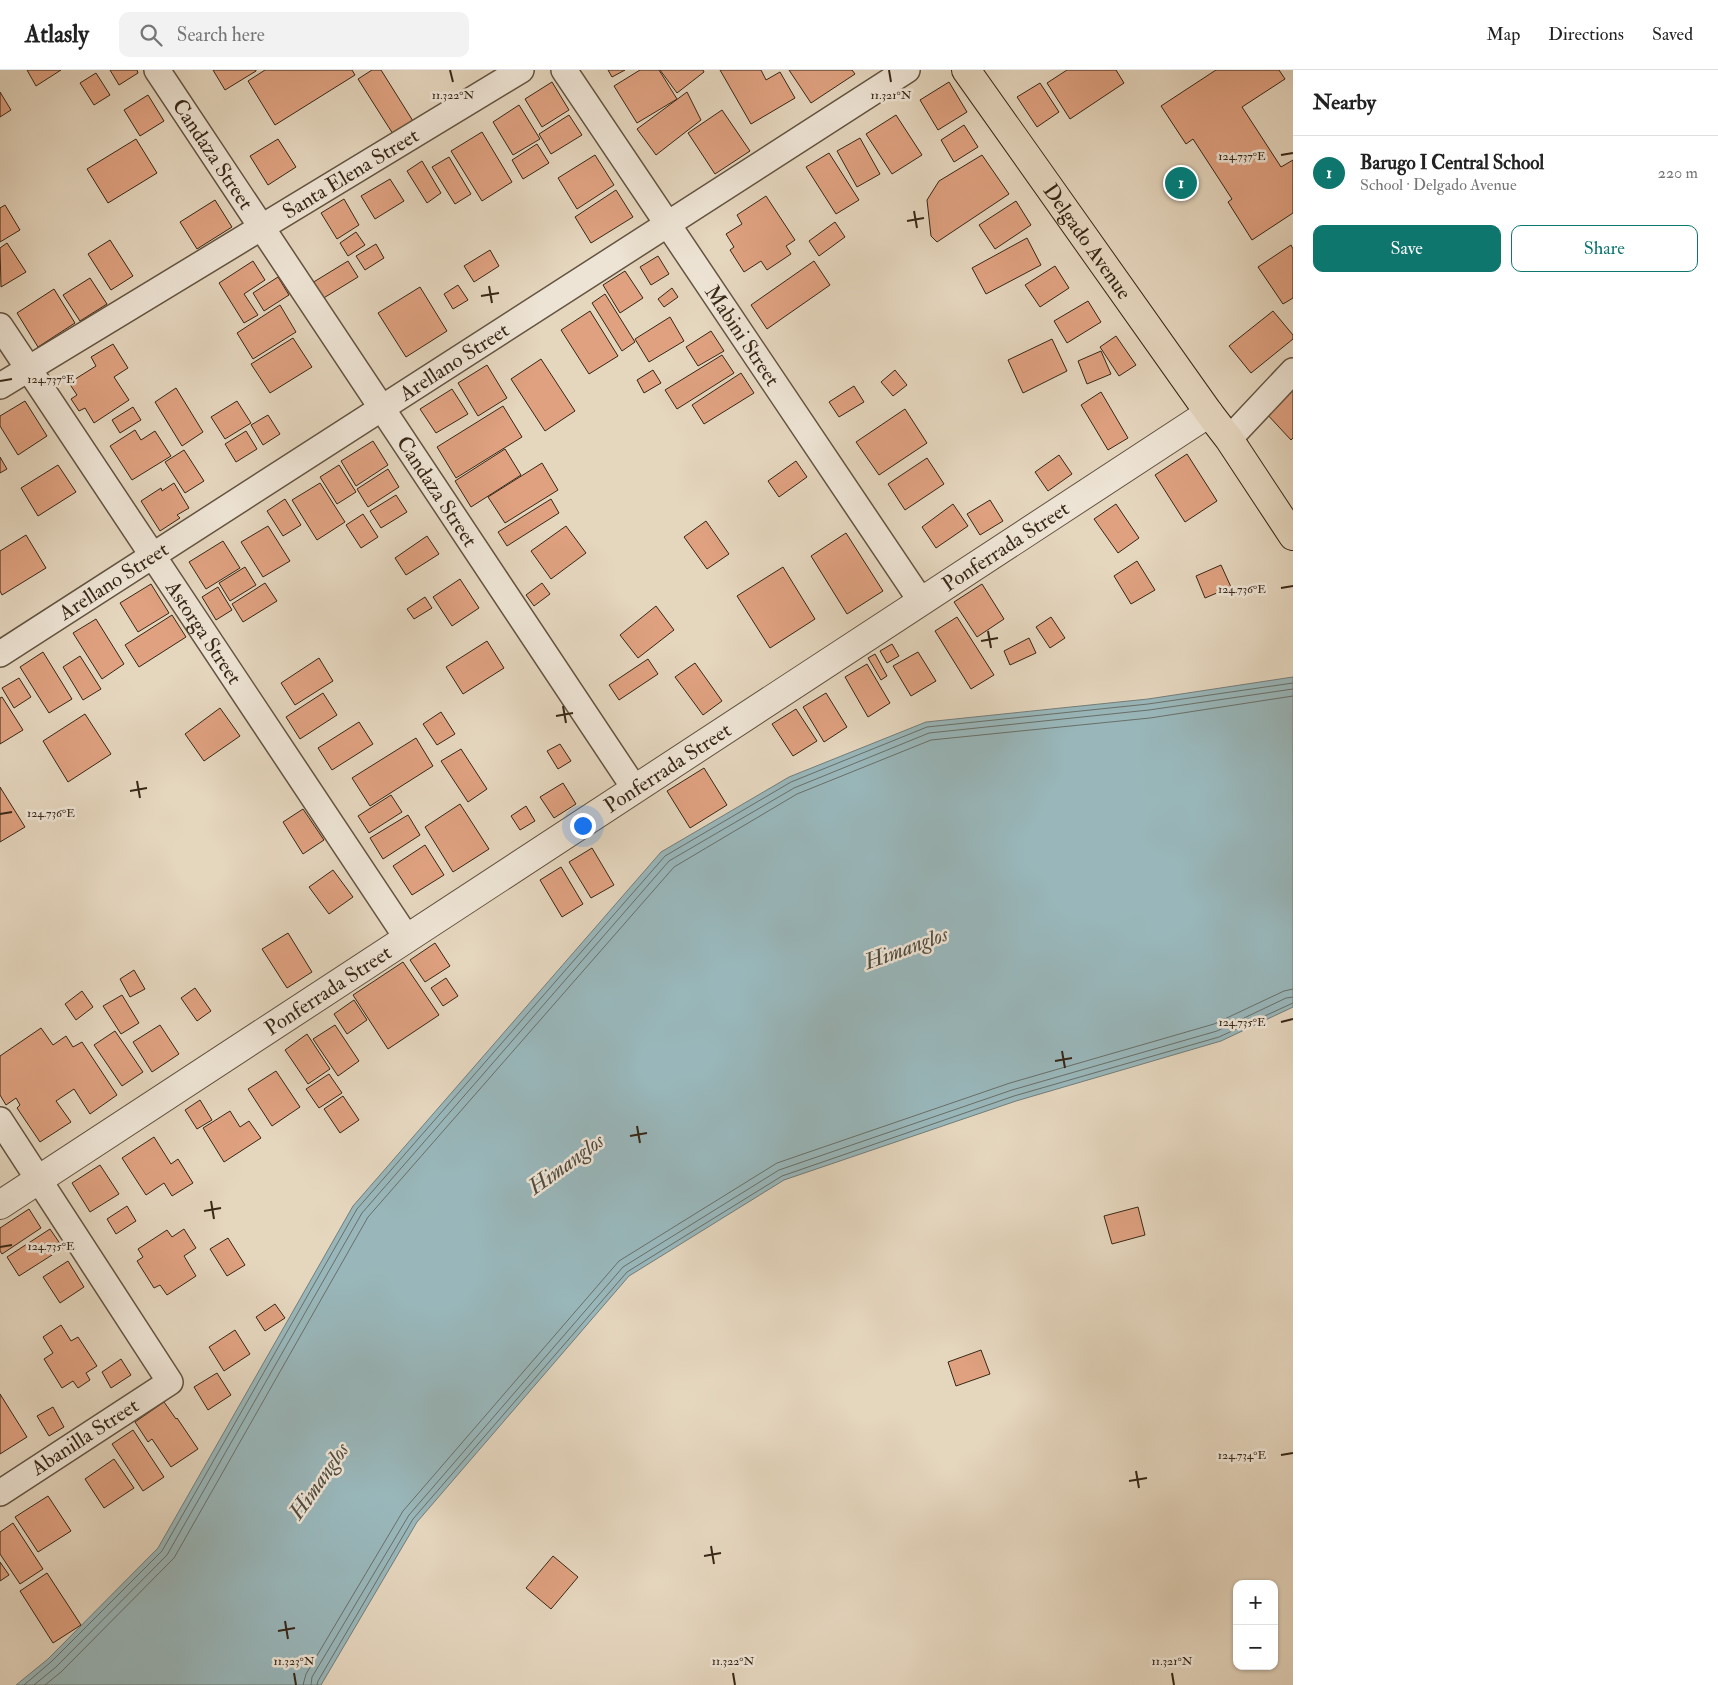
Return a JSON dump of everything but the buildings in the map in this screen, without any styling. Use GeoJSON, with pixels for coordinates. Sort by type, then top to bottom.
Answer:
{"type":"FeatureCollection","features":[{"type":"Feature","properties":{"kind":"main road","name":"Delgado Avenue"},"geometry":{"type":"LineString","coordinates":[[966,70],[1229,439],[1293,536]]}},
{"type":"Feature","properties":{"kind":"street","name":"Candaza Street"},"geometry":{"type":"LineString","coordinates":[[157,70],[635,788]]}},
{"type":"Feature","properties":{"kind":"street","name":"Santa Elena Street"},"geometry":{"type":"LineString","coordinates":[[0,386],[521,70]]}},
{"type":"Feature","properties":{"kind":"street","name":"Mabini Street"},"geometry":{"type":"LineString","coordinates":[[564,70],[922,601]]}},
{"type":"Feature","properties":{"kind":"street","name":"Arellano Street"},"geometry":{"type":"LineString","coordinates":[[0,654],[907,70]]}},
{"type":"Feature","properties":{"kind":"street","name":"Astorga Street"},"geometry":{"type":"LineString","coordinates":[[0,326],[407,938]]}},
{"type":"Feature","properties":{"kind":"street"},"geometry":{"type":"LineString","coordinates":[[1229,439],[1293,371]]}},
{"type":"Feature","properties":{"kind":"street","name":"Ponferrada Street"},"geometry":{"type":"LineString","coordinates":[[0,1205],[1209,413]]}},
{"type":"Feature","properties":{"kind":"street"},"geometry":{"type":"LineString","coordinates":[[0,1120],[39,1180]]}},
{"type":"Feature","properties":{"kind":"street","name":"Abanilla Street"},"geometry":{"type":"LineString","coordinates":[[0,1493],[170,1382],[39,1180]]}},
{"type":"Feature","properties":{"kind":"water","name":"Himanglos"},"geometry":{"type":"Polygon","coordinates":[[[1293,677],[1293,1007],[1221,1041],[1016,1101],[784,1180],[629,1276],[417,1522],[321,1685],[16,1685],[48,1659],[158,1548],[353,1206],[661,852],[789,777],[926,722],[1148,699],[1293,677]]]}},
{"type":"Feature","properties":{"kind":"place","name":"Barugo I Central School"},"geometry":{"type":"Point","coordinates":[1181,183]}}]}
